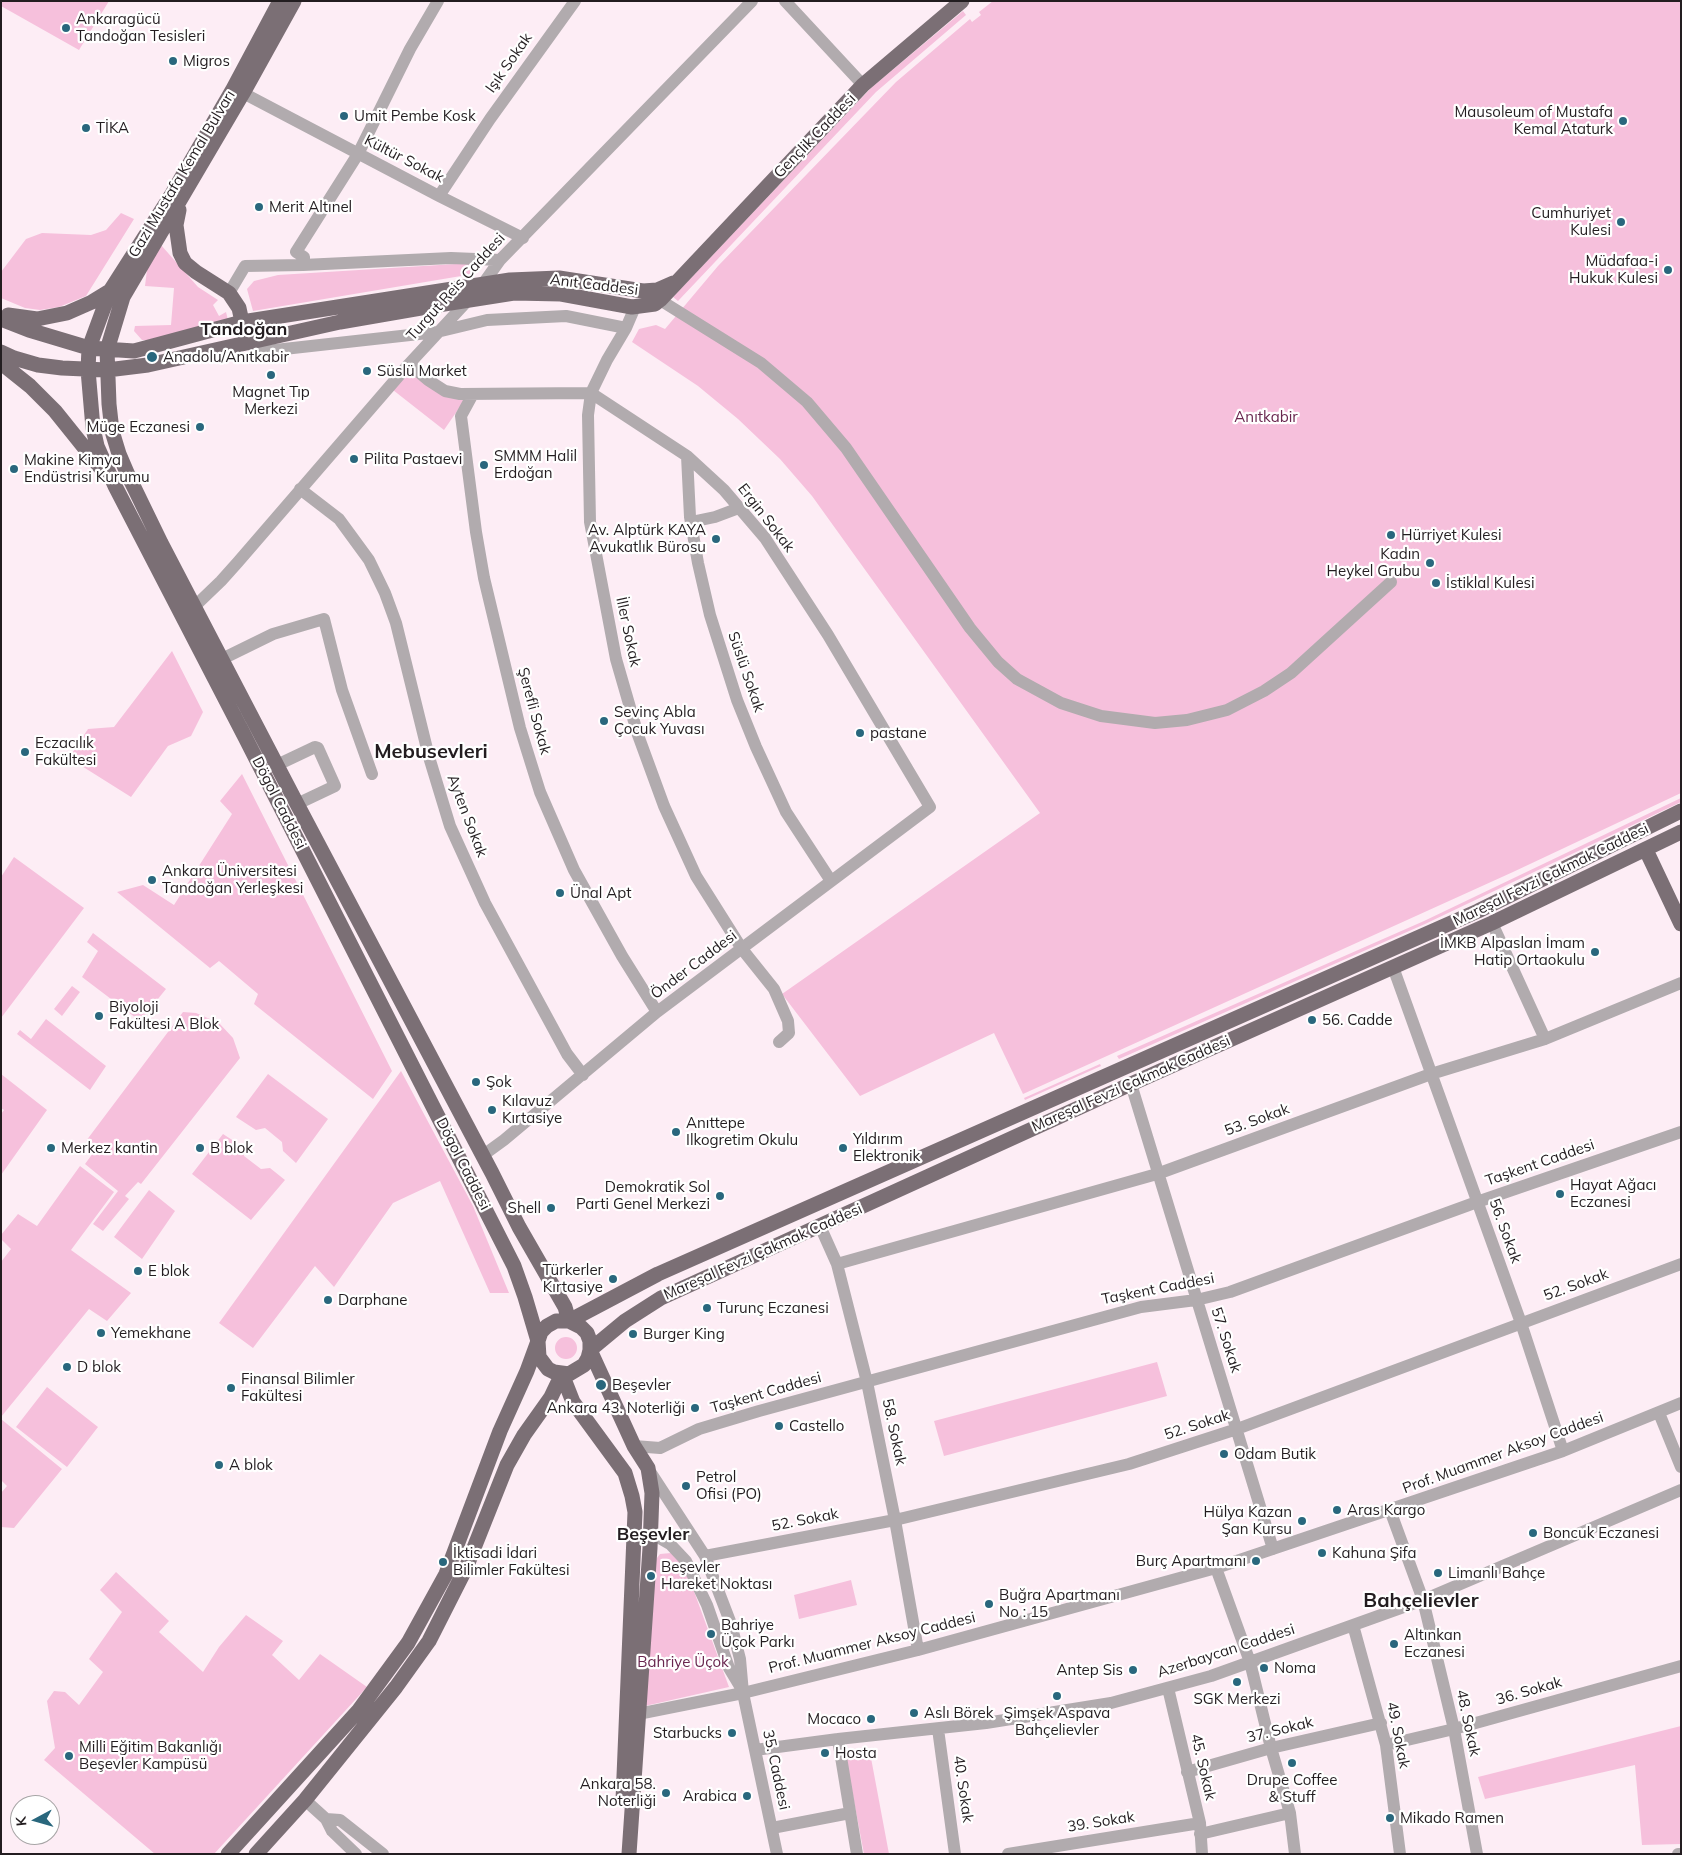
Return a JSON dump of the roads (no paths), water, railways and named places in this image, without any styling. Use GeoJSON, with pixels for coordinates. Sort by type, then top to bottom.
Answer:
{"type":"FeatureCollection","features":[{"type":"Feature","properties":{"kind":"main road","name":"Gazi Mustafa Kemal Bulvarı"},"geometry":{"type":"LineString","coordinates":[[89,348],[110,291],[172,194],[233,89],[280,1]]}},
{"type":"Feature","properties":{"kind":"main road","name":"Gazi Mustafa Kemal Bulvarı"},"geometry":{"type":"LineString","coordinates":[[107,350],[127,289],[181,200],[294,1]]}},
{"type":"Feature","properties":{"kind":"main road","name":"Gençlik Caddesi"},"geometry":{"type":"LineString","coordinates":[[678,281],[863,85],[962,1]]}},
{"type":"Feature","properties":{"kind":"main road"},"geometry":{"type":"LineString","coordinates":[[181,200],[176,225],[180,253],[185,262],[196,272],[229,293],[239,308],[242,322]]}},
{"type":"Feature","properties":{"kind":"main road","name":"Anıt Caddesi"},"geometry":{"type":"LineString","coordinates":[[107,350],[134,350],[242,322],[510,280],[559,278],[643,291],[657,290],[678,281]]}},
{"type":"Feature","properties":{"kind":"main road"},"geometry":{"type":"LineString","coordinates":[[643,291],[660,300],[678,281]]}},
{"type":"Feature","properties":{"kind":"main road"},"geometry":{"type":"LineString","coordinates":[[1,317],[50,317],[80,308],[110,291]]}},
{"type":"Feature","properties":{"kind":"main road","name":"Anıt Caddesi"},"geometry":{"type":"LineString","coordinates":[[107,370],[148,365],[340,322],[514,294],[561,294],[636,307],[655,304],[660,300]]}},
{"type":"Feature","properties":{"kind":"main road"},"geometry":{"type":"LineString","coordinates":[[1,317],[29,330],[89,348],[107,350]]}},
{"type":"Feature","properties":{"kind":"main road","name":"Dögol Caddesi"},"geometry":{"type":"LineString","coordinates":[[89,348],[88,370],[92,428],[97,446],[115,486],[246,737],[514,1266],[538,1341]]}},
{"type":"Feature","properties":{"kind":"main road","name":"Dögol Caddesi"},"geometry":{"type":"LineString","coordinates":[[107,350],[110,417],[119,454],[161,543],[518,1227],[565,1307],[569,1321]]}},
{"type":"Feature","properties":{"kind":"main road"},"geometry":{"type":"LineString","coordinates":[[1,352],[38,365],[107,370]]}},
{"type":"Feature","properties":{"kind":"main road"},"geometry":{"type":"LineString","coordinates":[[1,363],[30,386],[55,411],[115,486]]}},
{"type":"Feature","properties":{"kind":"main road","name":"Mareşal Fevzi Çakmak Caddesi"},"geometry":{"type":"LineString","coordinates":[[569,1321],[658,1274],[1478,912],[1681,812]]}},
{"type":"Feature","properties":{"kind":"main road","name":"Mareşal Fevzi Çakmak Caddesi"},"geometry":{"type":"LineString","coordinates":[[590,1350],[625,1321],[660,1298],[1131,1084],[1492,923],[1681,832]]}},
{"type":"Feature","properties":{"kind":"main road"},"geometry":{"type":"LineString","coordinates":[[1646,850],[1681,924]]}},
{"type":"Feature","properties":{"kind":"main road"},"geometry":{"type":"LineString","coordinates":[[228,1854],[358,1710],[408,1642],[446,1574],[500,1431],[527,1371],[541,1332],[556,1321],[569,1321],[581,1327],[587,1333],[590,1350],[634,1446],[648,1468],[652,1493],[630,1854]]}},
{"type":"Feature","properties":{"kind":"main road"},"geometry":{"type":"LineString","coordinates":[[538,1341],[539,1357],[542,1364],[554,1372],[562,1374],[569,1374],[578,1370],[588,1358],[590,1350]]}},
{"type":"Feature","properties":{"kind":"main road"},"geometry":{"type":"LineString","coordinates":[[562,1374],[573,1402],[625,1473],[635,1512],[621,1854]]}},
{"type":"Feature","properties":{"kind":"main road"},"geometry":{"type":"LineString","coordinates":[[256,1854],[305,1800],[396,1687],[429,1641],[466,1568],[507,1465],[525,1432],[552,1397],[562,1374]]}},
{"type":"Feature","properties":{"kind":"main road"},"geometry":{"type":"LineString","coordinates":[[634,1532],[651,1532]]}},
{"type":"Feature","properties":{"kind":"street"},"geometry":{"type":"LineString","coordinates":[[303,265],[304,257],[296,252],[358,154],[410,49],[438,1]]}},
{"type":"Feature","properties":{"kind":"street","name":"Işık Sokak"},"geometry":{"type":"LineString","coordinates":[[439,196],[490,119],[574,1]]}},
{"type":"Feature","properties":{"kind":"street","name":"Turgut Reis Caddesi"},"geometry":{"type":"LineString","coordinates":[[195,606],[221,582],[408,364],[483,284],[500,260],[752,1]]}},
{"type":"Feature","properties":{"kind":"street"},"geometry":{"type":"LineString","coordinates":[[785,1],[863,85]]}},
{"type":"Feature","properties":{"kind":"street","name":"Kültür Sokak"},"geometry":{"type":"LineString","coordinates":[[243,93],[523,238]]}},
{"type":"Feature","properties":{"kind":"street"},"geometry":{"type":"LineString","coordinates":[[229,293],[245,266],[451,258],[500,260]]}},
{"type":"Feature","properties":{"kind":"street"},"geometry":{"type":"LineString","coordinates":[[660,300],[761,363],[793,388],[807,402],[846,448],[959,612],[998,662],[1017,679],[1061,703],[1101,716],[1155,723],[1186,720],[1227,710],[1264,691],[1291,673],[1391,582]]}},
{"type":"Feature","properties":{"kind":"street","name":"İller Sokak"},"geometry":{"type":"LineString","coordinates":[[636,307],[591,393],[588,415],[590,522],[616,660],[638,735],[664,806],[696,876],[742,949],[774,989],[788,1021],[789,1033],[779,1042]]}},
{"type":"Feature","properties":{"kind":"street"},"geometry":{"type":"LineString","coordinates":[[250,342],[257,352],[437,332],[487,320],[566,316],[626,328]]}},
{"type":"Feature","properties":{"kind":"street"},"geometry":{"type":"LineString","coordinates":[[408,364],[445,391],[473,394],[591,393]]}},
{"type":"Feature","properties":{"kind":"street","name":"Ergin Sokak"},"geometry":{"type":"LineString","coordinates":[[591,393],[687,456],[724,490],[764,538],[828,635],[930,807]]}},
{"type":"Feature","properties":{"kind":"street","name":"Şerefli Sokak"},"geometry":{"type":"LineString","coordinates":[[473,394],[461,416],[476,532],[486,586],[520,728],[540,792],[574,870],[622,956],[657,1012]]}},
{"type":"Feature","properties":{"kind":"street","name":"Süslü Sokak"},"geometry":{"type":"LineString","coordinates":[[687,456],[691,522],[698,563],[710,615],[746,723],[786,812],[831,881]]}},
{"type":"Feature","properties":{"kind":"street","name":"Ayten Sokak"},"geometry":{"type":"LineString","coordinates":[[300,489],[339,519],[369,560],[385,593],[396,623],[429,757],[450,826],[485,904],[568,1054],[583,1075]]}},
{"type":"Feature","properties":{"kind":"street"},"geometry":{"type":"LineString","coordinates":[[691,522],[715,518],[739,508]]}},
{"type":"Feature","properties":{"kind":"street"},"geometry":{"type":"LineString","coordinates":[[222,659],[273,634],[324,619],[342,690],[372,774]]}},
{"type":"Feature","properties":{"kind":"street"},"geometry":{"type":"LineString","coordinates":[[277,765],[315,747],[318,748],[335,786],[297,804]]}},
{"type":"Feature","properties":{"kind":"street","name":"Önder Caddesi"},"geometry":{"type":"LineString","coordinates":[[482,1156],[583,1075],[657,1012],[930,807]]}},
{"type":"Feature","properties":{"kind":"street"},"geometry":{"type":"LineString","coordinates":[[1492,923],[1545,1039]]}},
{"type":"Feature","properties":{"kind":"street","name":"56. Sokak"},"geometry":{"type":"LineString","coordinates":[[1393,967],[1430,1074],[1478,1202],[1563,1451]]}},
{"type":"Feature","properties":{"kind":"street","name":"53. Sokak"},"geometry":{"type":"LineString","coordinates":[[836,1264],[1157,1174],[1430,1074],[1545,1039],[1681,983]]}},
{"type":"Feature","properties":{"kind":"street","name":"57. Sokak"},"geometry":{"type":"LineString","coordinates":[[1131,1084],[1273,1549]]}},
{"type":"Feature","properties":{"kind":"street","name":"Taşkent Caddesi"},"geometry":{"type":"LineString","coordinates":[[634,1446],[660,1448],[699,1429],[759,1411],[1141,1307],[1196,1300],[1230,1292],[1478,1202],[1681,1132]]}},
{"type":"Feature","properties":{"kind":"street","name":"58. Sokak"},"geometry":{"type":"LineString","coordinates":[[820,1226],[836,1264],[867,1382],[895,1520],[918,1650]]}},
{"type":"Feature","properties":{"kind":"street","name":"52. Sokak"},"geometry":{"type":"LineString","coordinates":[[705,1556],[895,1520],[1129,1464],[1237,1429],[1681,1264]]}},
{"type":"Feature","properties":{"kind":"street","name":"Prof. Muammer Aksoy Caddesi"},"geometry":{"type":"LineString","coordinates":[[638,1714],[743,1693],[918,1650],[1216,1568],[1563,1451],[1681,1403]]}},
{"type":"Feature","properties":{"kind":"street"},"geometry":{"type":"LineString","coordinates":[[1659,1413],[1681,1467]]}},
{"type":"Feature","properties":{"kind":"street"},"geometry":{"type":"LineString","coordinates":[[648,1468],[705,1556],[731,1624],[740,1659],[743,1693]]}},
{"type":"Feature","properties":{"kind":"street","name":"Azerbaycan Caddesi"},"geometry":{"type":"LineString","coordinates":[[755,1750],[986,1723],[1110,1703],[1211,1676],[1423,1600],[1681,1490]]}},
{"type":"Feature","properties":{"kind":"street","name":"48. Sokak"},"geometry":{"type":"LineString","coordinates":[[1390,1510],[1423,1600],[1454,1729],[1477,1854]]}},
{"type":"Feature","properties":{"kind":"street"},"geometry":{"type":"LineString","coordinates":[[651,1532],[670,1544],[686,1561],[707,1605],[729,1668],[743,1693]]}},
{"type":"Feature","properties":{"kind":"street"},"geometry":{"type":"LineString","coordinates":[[1216,1568],[1250,1662],[1271,1748],[1290,1813],[1295,1854]]}},
{"type":"Feature","properties":{"kind":"street","name":"49. Sokak"},"geometry":{"type":"LineString","coordinates":[[1353,1625],[1386,1745],[1400,1854]]}},
{"type":"Feature","properties":{"kind":"street","name":"36. Sokak"},"geometry":{"type":"LineString","coordinates":[[1386,1745],[1454,1729],[1681,1666]]}},
{"type":"Feature","properties":{"kind":"street","name":"45. Sokak"},"geometry":{"type":"LineString","coordinates":[[1168,1688],[1200,1828],[1202,1854]]}},
{"type":"Feature","properties":{"kind":"street","name":"35. Caddesi"},"geometry":{"type":"LineString","coordinates":[[743,1693],[777,1854]]}},
{"type":"Feature","properties":{"kind":"street","name":"37. Sokak"},"geometry":{"type":"LineString","coordinates":[[1188,1772],[1271,1748],[1381,1724]]}},
{"type":"Feature","properties":{"kind":"street","name":"40. Sokak"},"geometry":{"type":"LineString","coordinates":[[938,1729],[955,1854]]}},
{"type":"Feature","properties":{"kind":"street"},"geometry":{"type":"LineString","coordinates":[[838,1739],[857,1854]]}},
{"type":"Feature","properties":{"kind":"street"},"geometry":{"type":"LineString","coordinates":[[305,1800],[326,1820],[332,1831],[356,1854]]}},
{"type":"Feature","properties":{"kind":"street"},"geometry":{"type":"LineString","coordinates":[[772,1828],[850,1813]]}},
{"type":"Feature","properties":{"kind":"street","name":"39. Sokak"},"geometry":{"type":"LineString","coordinates":[[1008,1854],[1200,1828],[1290,1813]]}},
{"type":"Feature","properties":{"kind":"street"},"geometry":{"type":"LineString","coordinates":[[326,1820],[340,1820],[383,1854]]}},
{"type":"Feature","properties":{"kind":"place","name":"Ankaragücü Tandoğan Tesisleri"},"geometry":{"type":"Point","coordinates":[66,28]}},
{"type":"Feature","properties":{"kind":"place","name":"Migros"},"geometry":{"type":"Point","coordinates":[173,61]}},
{"type":"Feature","properties":{"kind":"place","name":"Umit Pembe Kosk"},"geometry":{"type":"Point","coordinates":[344,116]}},
{"type":"Feature","properties":{"kind":"place","name":"Mausoleum of Mustafa Kemal Ataturk"},"geometry":{"type":"Point","coordinates":[1623,121]}},
{"type":"Feature","properties":{"kind":"place","name":"TİKA"},"geometry":{"type":"Point","coordinates":[86,128]}},
{"type":"Feature","properties":{"kind":"place","name":"Merit Altınel"},"geometry":{"type":"Point","coordinates":[259,207]}},
{"type":"Feature","properties":{"kind":"place","name":"Cumhuriyet Kulesi"},"geometry":{"type":"Point","coordinates":[1621,222]}},
{"type":"Feature","properties":{"kind":"place","name":"Müdafaa-i Hukuk Kulesi"},"geometry":{"type":"Point","coordinates":[1668,270]}},
{"type":"Feature","properties":{"kind":"place","name":"Anadolu/Anıtkabir"},"geometry":{"type":"Point","coordinates":[152,357]}},
{"type":"Feature","properties":{"kind":"place","name":"Süslü Market"},"geometry":{"type":"Point","coordinates":[367,371]}},
{"type":"Feature","properties":{"kind":"place","name":"Magnet Tıp Merkezi"},"geometry":{"type":"Point","coordinates":[271,375]}},
{"type":"Feature","properties":{"kind":"place","name":"Müge Eczanesi"},"geometry":{"type":"Point","coordinates":[200,427]}},
{"type":"Feature","properties":{"kind":"place","name":"Pilita Pastaevi"},"geometry":{"type":"Point","coordinates":[354,459]}},
{"type":"Feature","properties":{"kind":"place","name":"SMMM Halil Erdoğan"},"geometry":{"type":"Point","coordinates":[484,465]}},
{"type":"Feature","properties":{"kind":"place","name":"Makine Kimya Endüstrisi Kurumu"},"geometry":{"type":"Point","coordinates":[14,469]}},
{"type":"Feature","properties":{"kind":"place","name":"Hürriyet Kulesi"},"geometry":{"type":"Point","coordinates":[1391,535]}},
{"type":"Feature","properties":{"kind":"place","name":"Av. Alptürk KAYA Avukatlık Bürosu"},"geometry":{"type":"Point","coordinates":[716,539]}},
{"type":"Feature","properties":{"kind":"place","name":"Kadın Heykel Grubu"},"geometry":{"type":"Point","coordinates":[1430,563]}},
{"type":"Feature","properties":{"kind":"place","name":"İstiklal Kulesi"},"geometry":{"type":"Point","coordinates":[1436,583]}},
{"type":"Feature","properties":{"kind":"place","name":"Sevinç Abla Çocuk Yuvası"},"geometry":{"type":"Point","coordinates":[604,721]}},
{"type":"Feature","properties":{"kind":"place","name":"pastane"},"geometry":{"type":"Point","coordinates":[860,733]}},
{"type":"Feature","properties":{"kind":"place","name":"Eczacılık Fakültesi"},"geometry":{"type":"Point","coordinates":[25,752]}},
{"type":"Feature","properties":{"kind":"place","name":"Ankara Üniversitesi Tandoğan Yerleşkesi"},"geometry":{"type":"Point","coordinates":[152,880]}},
{"type":"Feature","properties":{"kind":"place","name":"Ünal Apt"},"geometry":{"type":"Point","coordinates":[560,893]}},
{"type":"Feature","properties":{"kind":"place","name":"İMKB Alpaslan İmam Hatip Ortaokulu"},"geometry":{"type":"Point","coordinates":[1595,952]}},
{"type":"Feature","properties":{"kind":"place","name":"Biyoloji Fakültesi A Blok"},"geometry":{"type":"Point","coordinates":[99,1016]}},
{"type":"Feature","properties":{"kind":"place","name":"56. Cadde"},"geometry":{"type":"Point","coordinates":[1312,1020]}},
{"type":"Feature","properties":{"kind":"place","name":"Şok"},"geometry":{"type":"Point","coordinates":[476,1082]}},
{"type":"Feature","properties":{"kind":"place","name":"Kılavuz Kırtasiye"},"geometry":{"type":"Point","coordinates":[492,1110]}},
{"type":"Feature","properties":{"kind":"place","name":"Anıttepe Ilkogretim Okulu"},"geometry":{"type":"Point","coordinates":[676,1132]}},
{"type":"Feature","properties":{"kind":"place","name":"Merkez kantin"},"geometry":{"type":"Point","coordinates":[51,1148]}},
{"type":"Feature","properties":{"kind":"place","name":"B blok"},"geometry":{"type":"Point","coordinates":[200,1148]}},
{"type":"Feature","properties":{"kind":"place","name":"Yıldırım Elektronik"},"geometry":{"type":"Point","coordinates":[843,1148]}},
{"type":"Feature","properties":{"kind":"place","name":"Hayat Ağacı Eczanesi"},"geometry":{"type":"Point","coordinates":[1560,1194]}},
{"type":"Feature","properties":{"kind":"place","name":"Demokratik Sol Parti Genel Merkezi"},"geometry":{"type":"Point","coordinates":[720,1196]}},
{"type":"Feature","properties":{"kind":"place","name":"Shell"},"geometry":{"type":"Point","coordinates":[551,1208]}},
{"type":"Feature","properties":{"kind":"place","name":"E blok"},"geometry":{"type":"Point","coordinates":[138,1271]}},
{"type":"Feature","properties":{"kind":"place","name":"Türkerler Kırtasiye"},"geometry":{"type":"Point","coordinates":[613,1279]}},
{"type":"Feature","properties":{"kind":"place","name":"Darphane"},"geometry":{"type":"Point","coordinates":[328,1300]}},
{"type":"Feature","properties":{"kind":"place","name":"Turunç Eczanesi"},"geometry":{"type":"Point","coordinates":[707,1308]}},
{"type":"Feature","properties":{"kind":"place","name":"Yemekhane"},"geometry":{"type":"Point","coordinates":[101,1333]}},
{"type":"Feature","properties":{"kind":"place","name":"Burger King"},"geometry":{"type":"Point","coordinates":[633,1334]}},
{"type":"Feature","properties":{"kind":"place","name":"D blok"},"geometry":{"type":"Point","coordinates":[67,1367]}},
{"type":"Feature","properties":{"kind":"place","name":"Beşevler"},"geometry":{"type":"Point","coordinates":[601,1385]}},
{"type":"Feature","properties":{"kind":"place","name":"Finansal Bilimler Fakültesi"},"geometry":{"type":"Point","coordinates":[231,1388]}},
{"type":"Feature","properties":{"kind":"place","name":"Ankara 43. Noterliği"},"geometry":{"type":"Point","coordinates":[695,1408]}},
{"type":"Feature","properties":{"kind":"place","name":"Castello"},"geometry":{"type":"Point","coordinates":[779,1426]}},
{"type":"Feature","properties":{"kind":"place","name":"Odam Butik"},"geometry":{"type":"Point","coordinates":[1224,1454]}},
{"type":"Feature","properties":{"kind":"place","name":"A blok"},"geometry":{"type":"Point","coordinates":[219,1465]}},
{"type":"Feature","properties":{"kind":"place","name":"Petrol Ofisi (PO)"},"geometry":{"type":"Point","coordinates":[686,1486]}},
{"type":"Feature","properties":{"kind":"place","name":"Aras Kargo"},"geometry":{"type":"Point","coordinates":[1337,1510]}},
{"type":"Feature","properties":{"kind":"place","name":"Hülya Kazan Şan Kursu"},"geometry":{"type":"Point","coordinates":[1302,1521]}},
{"type":"Feature","properties":{"kind":"place","name":"Boncuk Eczanesi"},"geometry":{"type":"Point","coordinates":[1533,1533]}},
{"type":"Feature","properties":{"kind":"place","name":"Kahuna Şifa"},"geometry":{"type":"Point","coordinates":[1322,1553]}},
{"type":"Feature","properties":{"kind":"place","name":"Burç Apartmanı"},"geometry":{"type":"Point","coordinates":[1256,1561]}},
{"type":"Feature","properties":{"kind":"place","name":"İktisadi İdari Bilimler Fakültesi"},"geometry":{"type":"Point","coordinates":[443,1562]}},
{"type":"Feature","properties":{"kind":"place","name":"Limanlı Bahçe"},"geometry":{"type":"Point","coordinates":[1438,1573]}},
{"type":"Feature","properties":{"kind":"place","name":"Beşevler Hareket Noktası"},"geometry":{"type":"Point","coordinates":[651,1576]}},
{"type":"Feature","properties":{"kind":"place","name":"Buğra Apartmanı No : 15"},"geometry":{"type":"Point","coordinates":[989,1604]}},
{"type":"Feature","properties":{"kind":"place","name":"Bahriye Üçok Parkı"},"geometry":{"type":"Point","coordinates":[711,1634]}},
{"type":"Feature","properties":{"kind":"place","name":"Altınkan Eczanesi"},"geometry":{"type":"Point","coordinates":[1394,1644]}},
{"type":"Feature","properties":{"kind":"place","name":"Noma"},"geometry":{"type":"Point","coordinates":[1264,1668]}},
{"type":"Feature","properties":{"kind":"place","name":"Antep Sis"},"geometry":{"type":"Point","coordinates":[1133,1670]}},
{"type":"Feature","properties":{"kind":"place","name":"SGK Merkezi"},"geometry":{"type":"Point","coordinates":[1237,1682]}},
{"type":"Feature","properties":{"kind":"place","name":"Şimşek Aspava Bahçelievler"},"geometry":{"type":"Point","coordinates":[1057,1696]}},
{"type":"Feature","properties":{"kind":"place","name":"Aslı Börek"},"geometry":{"type":"Point","coordinates":[914,1713]}},
{"type":"Feature","properties":{"kind":"place","name":"Mocaco"},"geometry":{"type":"Point","coordinates":[871,1719]}},
{"type":"Feature","properties":{"kind":"place","name":"Starbucks"},"geometry":{"type":"Point","coordinates":[732,1733]}},
{"type":"Feature","properties":{"kind":"place","name":"Hosta"},"geometry":{"type":"Point","coordinates":[825,1753]}},
{"type":"Feature","properties":{"kind":"place","name":"Milli Eğitim Bakanlığı Beşevler Kampüsü"},"geometry":{"type":"Point","coordinates":[69,1756]}},
{"type":"Feature","properties":{"kind":"place","name":"Drupe Coffee & Stuff"},"geometry":{"type":"Point","coordinates":[1292,1763]}},
{"type":"Feature","properties":{"kind":"place","name":"Ankara 58. Noterliği"},"geometry":{"type":"Point","coordinates":[666,1793]}},
{"type":"Feature","properties":{"kind":"place","name":"Arabica"},"geometry":{"type":"Point","coordinates":[747,1796]}},
{"type":"Feature","properties":{"kind":"place","name":"Mikado Ramen"},"geometry":{"type":"Point","coordinates":[1390,1818]}},
{"type":"Feature","properties":{"kind":"district","name":"Tandoğan"},"geometry":{"type":"Point","coordinates":[244,330]}},
{"type":"Feature","properties":{"kind":"district","name":"Mebusevleri"},"geometry":{"type":"Point","coordinates":[431,752]}},
{"type":"Feature","properties":{"kind":"district","name":"Beşevler"},"geometry":{"type":"Point","coordinates":[653,1535]}},
{"type":"Feature","properties":{"kind":"district","name":"Bahçelievler"},"geometry":{"type":"Point","coordinates":[1421,1601]}},
{"type":"Feature","properties":{"kind":"park label","name":"Anıtkabir"},"geometry":{"type":"Point","coordinates":[1266,417]}},
{"type":"Feature","properties":{"kind":"park label","name":"Bahriye Üçok"},"geometry":{"type":"Point","coordinates":[683,1662]}}]}
